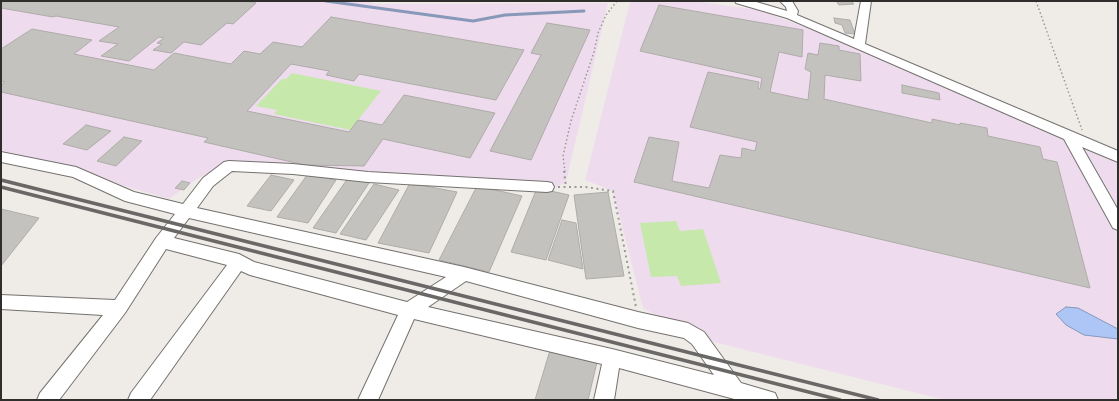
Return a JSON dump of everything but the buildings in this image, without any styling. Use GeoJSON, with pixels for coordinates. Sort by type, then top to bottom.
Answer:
{"type":"FeatureCollection","features":[{"type":"Feature","properties":{"kind":"street"},"geometry":{"type":"LineString","coordinates":[[740,1],[764,6],[791,16],[1118,157]]}},
{"type":"Feature","properties":{"kind":"street"},"geometry":{"type":"LineString","coordinates":[[785,1],[791,6],[793,11],[791,16]]}},
{"type":"Feature","properties":{"kind":"street"},"geometry":{"type":"LineString","coordinates":[[859,45],[866,1]]}},
{"type":"Feature","properties":{"kind":"street"},"geometry":{"type":"LineString","coordinates":[[1069,136],[1118,224]]}},
{"type":"Feature","properties":{"kind":"street"},"geometry":{"type":"LineString","coordinates":[[1,157],[76,172],[130,197],[464,274],[638,320],[688,331],[698,338],[735,390]]}},
{"type":"Feature","properties":{"kind":"street"},"geometry":{"type":"LineString","coordinates":[[47,400],[119,308],[162,242],[208,182],[229,166],[368,177],[547,187]]}},
{"type":"Feature","properties":{"kind":"street"},"geometry":{"type":"LineString","coordinates":[[162,242],[238,261],[250,268],[409,310],[612,358],[768,400]]}},
{"type":"Feature","properties":{"kind":"street"},"geometry":{"type":"LineString","coordinates":[[138,400],[238,261]]}},
{"type":"Feature","properties":{"kind":"street"},"geometry":{"type":"LineString","coordinates":[[368,400],[409,310],[464,274]]}},
{"type":"Feature","properties":{"kind":"street"},"geometry":{"type":"LineString","coordinates":[[1,302],[119,308]]}},
{"type":"Feature","properties":{"kind":"street"},"geometry":{"type":"LineString","coordinates":[[604,400],[612,358]]}},
{"type":"Feature","properties":{"kind":"path"},"geometry":{"type":"LineString","coordinates":[[618,1],[606,15],[598,33],[594,52],[581,94],[570,121],[563,156],[566,187],[585,187],[613,191],[638,320]]}},
{"type":"Feature","properties":{"kind":"path"},"geometry":{"type":"LineString","coordinates":[[1036,1],[1077,111],[1084,142]]}},
{"type":"Feature","properties":{"kind":"shaded area"},"geometry":{"type":"Polygon","coordinates":[[[1,1],[365,1],[377,4],[608,3],[566,182],[557,187],[229,166],[200,177],[169,199],[1,150],[1,1]]]}},
{"type":"Feature","properties":{"kind":"shaded area"},"geometry":{"type":"Polygon","coordinates":[[[693,1],[760,10],[856,47],[1118,158],[1118,400],[945,400],[698,338],[643,308],[613,191],[585,180],[630,2],[693,1]]]}},
{"type":"Feature","properties":{"kind":"green space"},"geometry":{"type":"Polygon","coordinates":[[[292,73],[381,91],[350,130],[274,114],[277,110],[256,106],[282,79],[286,79],[292,73]]]}},
{"type":"Feature","properties":{"kind":"green space"},"geometry":{"type":"Polygon","coordinates":[[[676,221],[680,231],[703,229],[721,283],[681,286],[677,276],[651,277],[640,223],[676,221]]]}},
{"type":"Feature","properties":{"kind":"water"},"geometry":{"type":"Polygon","coordinates":[[[1066,307],[1078,308],[1118,329],[1118,339],[1084,335],[1066,325],[1056,314],[1066,307]]]}},
{"type":"Feature","properties":{"kind":"waterway"},"geometry":{"type":"LineString","coordinates":[[326,1],[473,21],[505,15],[584,11]]}},
{"type":"Feature","properties":{"kind":"railway"},"geometry":{"type":"LineString","coordinates":[[1,180],[878,400]]}},
{"type":"Feature","properties":{"kind":"railway"},"geometry":{"type":"LineString","coordinates":[[1,187],[840,400]]}}]}
